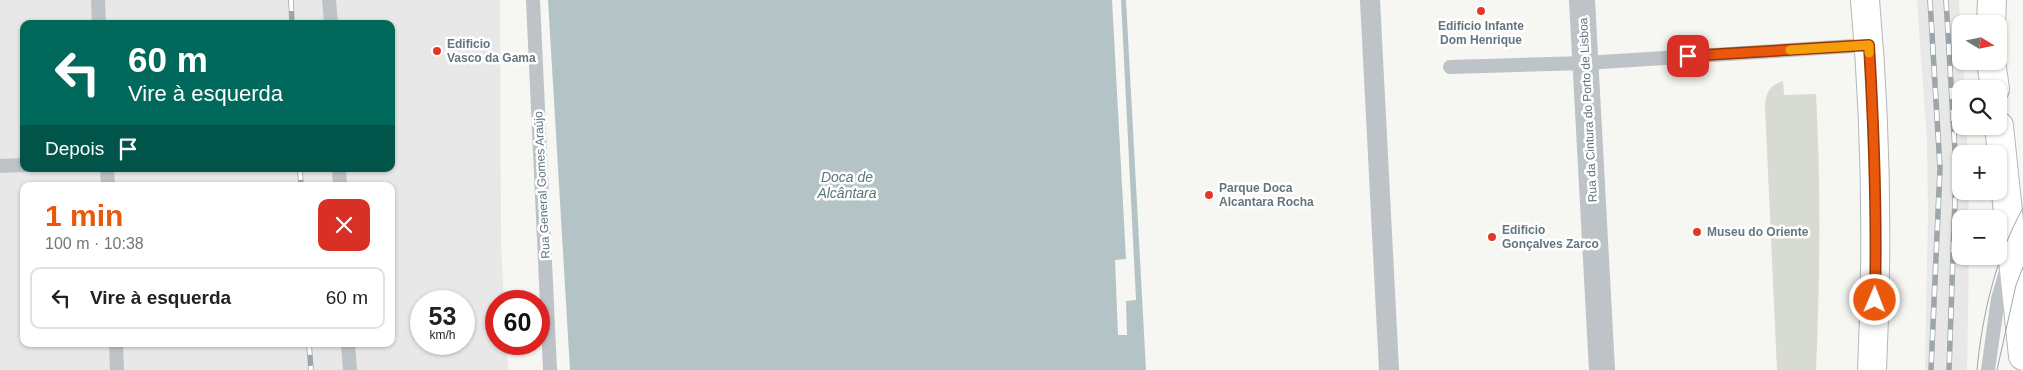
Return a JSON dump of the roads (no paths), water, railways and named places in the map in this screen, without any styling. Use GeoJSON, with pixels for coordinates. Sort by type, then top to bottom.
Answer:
{"type":"FeatureCollection","features":[{"type":"Feature","properties":{"kind":"main road"},"geometry":{"type":"LineString","coordinates":[[1865,0],[1874,137],[1876,231],[1872,370]]}},
{"type":"Feature","properties":{"kind":"main road"},"geometry":{"type":"LineString","coordinates":[[1991,15],[1992,0]]}},
{"type":"Feature","properties":{"kind":"main road"},"geometry":{"type":"LineString","coordinates":[[2000,135],[2023,356]]}},
{"type":"Feature","properties":{"kind":"street"},"geometry":{"type":"LineString","coordinates":[[1370,0],[1389,370]]}},
{"type":"Feature","properties":{"kind":"street","name":"Rua da Cintura do Porto de Lisboa"},"geometry":{"type":"LineString","coordinates":[[1582,0],[1602,370]]}},
{"type":"Feature","properties":{"kind":"lane"},"geometry":{"type":"LineString","coordinates":[[98,0],[99,20]]}},
{"type":"Feature","properties":{"kind":"lane"},"geometry":{"type":"LineString","coordinates":[[330,0],[331,20]]}},
{"type":"Feature","properties":{"kind":"lane","name":"Rua General Gomes Araújo"},"geometry":{"type":"LineString","coordinates":[[534,0],[550,370]]}},
{"type":"Feature","properties":{"kind":"lane"},"geometry":{"type":"LineString","coordinates":[[1450,67],[1585,63],[1869,45]]}},
{"type":"Feature","properties":{"kind":"lane"},"geometry":{"type":"LineString","coordinates":[[0,166],[20,165]]}},
{"type":"Feature","properties":{"kind":"lane"},"geometry":{"type":"LineString","coordinates":[[1988,370],[1998,299],[2012,256]]}},
{"type":"Feature","properties":{"kind":"lane"},"geometry":{"type":"LineString","coordinates":[[116,347],[117,370]]}},
{"type":"Feature","properties":{"kind":"lane"},"geometry":{"type":"LineString","coordinates":[[348,347],[350,370]]}},
{"type":"Feature","properties":{"kind":"water","name":"Doca de Alcântara"},"geometry":{"type":"Polygon","coordinates":[[[548,0],[1126,0],[1146,370],[570,370],[548,0]]]}},
{"type":"Feature","properties":{"kind":"tram line"},"geometry":{"type":"LineString","coordinates":[[1977,370],[1982,328],[1992,286],[2005,246],[2023,208]]}},
{"type":"Feature","properties":{"kind":"tram line"},"geometry":{"type":"LineString","coordinates":[[1997,370],[2016,285],[2023,267]]}},
{"type":"Feature","properties":{"kind":"railway"},"geometry":{"type":"LineString","coordinates":[[291,0],[292,20]]}},
{"type":"Feature","properties":{"kind":"railway"},"geometry":{"type":"LineString","coordinates":[[1930,0],[1940,168],[1931,370]]}},
{"type":"Feature","properties":{"kind":"railway"},"geometry":{"type":"LineString","coordinates":[[1946,0],[1956,168],[1949,370]]}},
{"type":"Feature","properties":{"kind":"railway"},"geometry":{"type":"LineString","coordinates":[[300,172],[301,182]]}},
{"type":"Feature","properties":{"kind":"railway"},"geometry":{"type":"LineString","coordinates":[[309,347],[311,370]]}},
{"type":"Feature","properties":{"kind":"place","name":"Edifício Infante Dom Henrique"},"geometry":{"type":"Point","coordinates":[1481,11]}},
{"type":"Feature","properties":{"kind":"place","name":"Edificio Vasco da Gama"},"geometry":{"type":"Point","coordinates":[437,51]}},
{"type":"Feature","properties":{"kind":"place","name":"Parque Doca Alcantara Rocha"},"geometry":{"type":"Point","coordinates":[1209,195]}},
{"type":"Feature","properties":{"kind":"place","name":"Museu do Oriente"},"geometry":{"type":"Point","coordinates":[1697,232]}},
{"type":"Feature","properties":{"kind":"place","name":"Edificio Gonçalves Zarco"},"geometry":{"type":"Point","coordinates":[1492,237]}}]}
